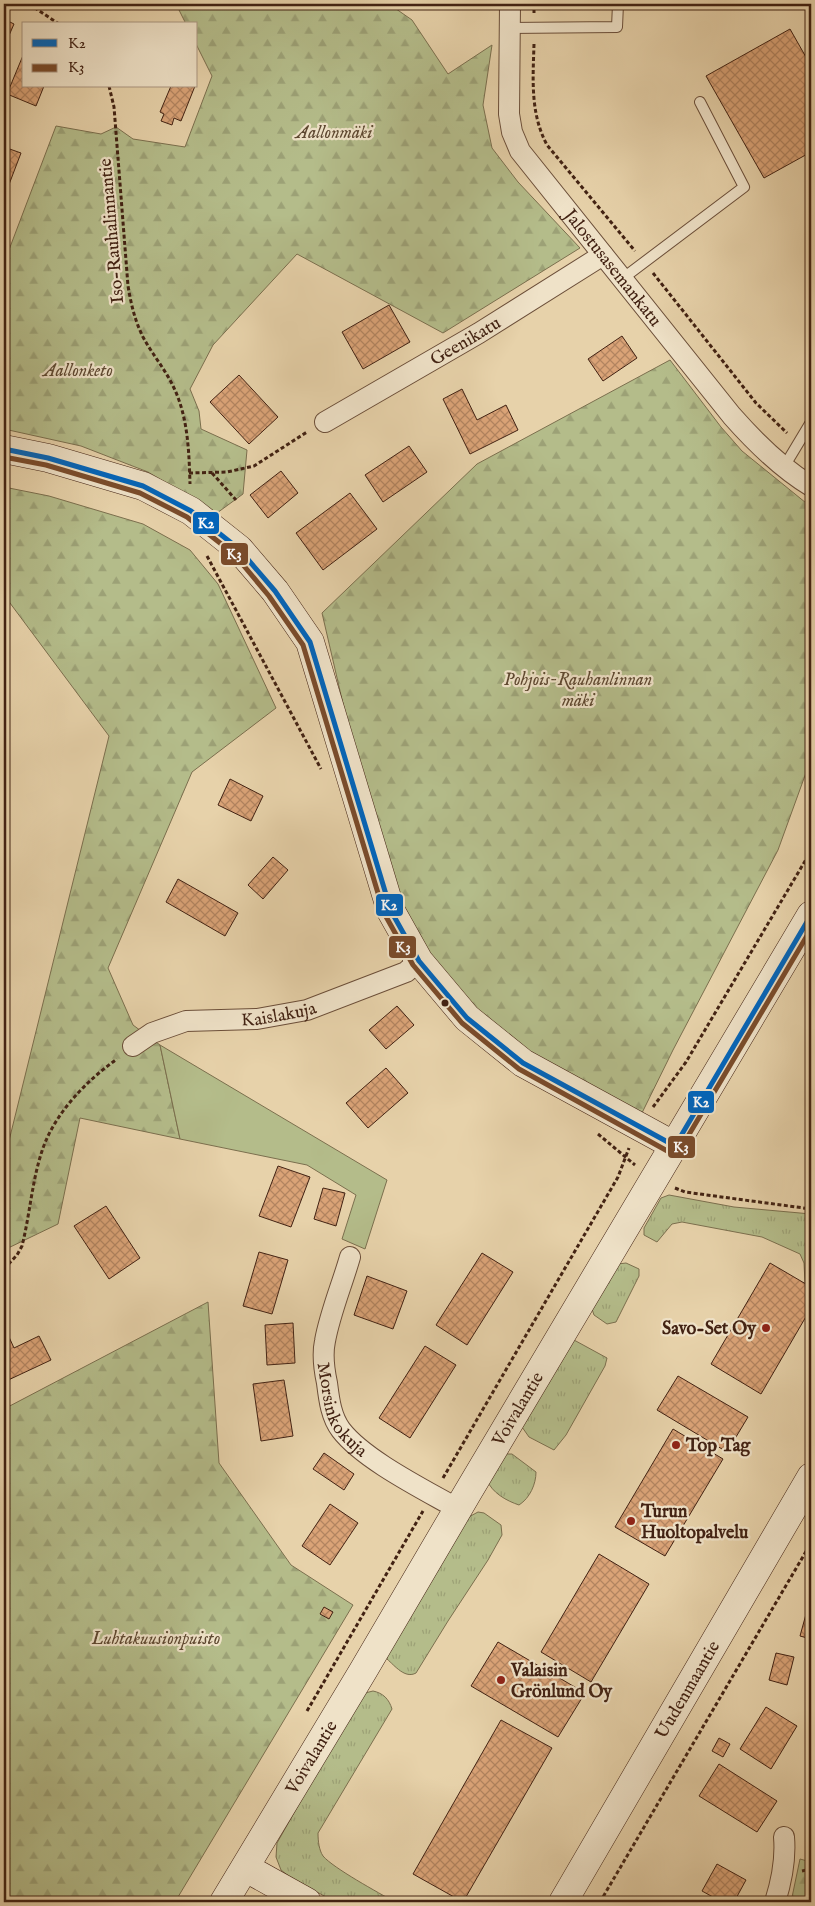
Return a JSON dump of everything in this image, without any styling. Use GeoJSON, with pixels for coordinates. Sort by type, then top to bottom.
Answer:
{"type":"FeatureCollection","features":[{"type":"Feature","properties":{"kind":"street","name":"Jalostusasemankatu"},"geometry":{"type":"LineString","coordinates":[[510,4],[509,94],[512,132],[520,151],[732,416],[750,436],[784,467],[811,486]]}},
{"type":"Feature","properties":{"kind":"street","name":"Geenikatu"},"geometry":{"type":"LineString","coordinates":[[325,422],[479,333],[603,255]]}},
{"type":"Feature","properties":{"kind":"street"},"geometry":{"type":"LineString","coordinates":[[4,449],[48,458],[143,486],[190,511],[239,548],[275,591],[310,642],[391,911],[419,961],[467,1018],[523,1063],[674,1146]]}},
{"type":"Feature","properties":{"kind":"street","name":"Voivalantie"},"geometry":{"type":"LineString","coordinates":[[224,1902],[246,1868],[811,915]]}},
{"type":"Feature","properties":{"kind":"street","name":"Kaislakuja"},"geometry":{"type":"LineString","coordinates":[[133,1046],[152,1033],[186,1021],[257,1019],[307,1010],[406,972],[419,961]]}},
{"type":"Feature","properties":{"kind":"street","name":"Morsinkokuja"},"geometry":{"type":"LineString","coordinates":[[350,1257],[328,1328],[323,1354],[330,1405],[334,1418],[341,1430],[374,1459],[458,1509]]}},
{"type":"Feature","properties":{"kind":"street","name":"Uudenmaantie"},"geometry":{"type":"LineString","coordinates":[[563,1902],[811,1477]]}},
{"type":"Feature","properties":{"kind":"street"},"geometry":{"type":"LineString","coordinates":[[775,1902],[783,1876],[786,1856],[784,1836]]}},
{"type":"Feature","properties":{"kind":"street"},"geometry":{"type":"LineString","coordinates":[[246,1868],[307,1902]]}},
{"type":"Feature","properties":{"kind":"lane"},"geometry":{"type":"LineString","coordinates":[[509,28],[617,27],[618,4]]}},
{"type":"Feature","properties":{"kind":"lane"},"geometry":{"type":"LineString","coordinates":[[622,279],[744,187],[700,102]]}},
{"type":"Feature","properties":{"kind":"lane"},"geometry":{"type":"LineString","coordinates":[[784,467],[811,422]]}},
{"type":"Feature","properties":{"kind":"path"},"geometry":{"type":"LineString","coordinates":[[29,4],[56,22]]}},
{"type":"Feature","properties":{"kind":"path"},"geometry":{"type":"LineString","coordinates":[[534,4],[533,95],[539,130],[547,145],[589,193],[756,403],[798,443]]}},
{"type":"Feature","properties":{"kind":"path","name":"Iso-Rauhalinnantie"},"geometry":{"type":"LineString","coordinates":[[109,88],[114,107],[128,286],[133,314],[143,337],[174,387],[183,415],[188,450],[190,511]]}},
{"type":"Feature","properties":{"kind":"path"},"geometry":{"type":"LineString","coordinates":[[189,473],[227,472],[254,466],[296,437],[325,422]]}},
{"type":"Feature","properties":{"kind":"path"},"geometry":{"type":"LineString","coordinates":[[211,472],[236,500]]}},
{"type":"Feature","properties":{"kind":"path"},"geometry":{"type":"LineString","coordinates":[[204,551],[322,772]]}},
{"type":"Feature","properties":{"kind":"path"},"geometry":{"type":"LineString","coordinates":[[303,1718],[618,1177],[638,1127],[686,1062],[811,851]]}},
{"type":"Feature","properties":{"kind":"path"},"geometry":{"type":"LineString","coordinates":[[4,1269],[17,1255],[22,1246],[42,1151],[58,1119],[92,1079],[133,1046]]}},
{"type":"Feature","properties":{"kind":"path"},"geometry":{"type":"LineString","coordinates":[[596,1132],[655,1179],[685,1192],[811,1209]]}},
{"type":"Feature","properties":{"kind":"path"},"geometry":{"type":"LineString","coordinates":[[600,1902],[811,1543]]}},
{"type":"Feature","properties":{"kind":"green space","name":"Aallonmäki"},"geometry":{"type":"Polygon","coordinates":[[[176,4],[389,4],[412,20],[448,74],[492,45],[483,105],[492,148],[518,182],[580,248],[443,333],[297,254],[213,345],[190,389],[199,411],[201,429],[247,450],[243,494],[217,513],[148,472],[81,446],[4,429],[4,263],[56,126],[101,134],[116,127],[133,139],[185,147],[212,76],[198,48],[198,22],[185,22],[176,4]]]}},
{"type":"Feature","properties":{"kind":"green space","name":"Pohjois-Rauhanlinnan mäki"},"geometry":{"type":"Polygon","coordinates":[[[670,360],[721,427],[742,451],[811,507],[811,759],[778,850],[638,1121],[523,1063],[391,911],[322,613],[477,464],[670,360]]]}},
{"type":"Feature","properties":{"kind":"green space"},"geometry":{"type":"Polygon","coordinates":[[[4,487],[49,496],[143,524],[190,550],[218,584],[276,708],[192,772],[108,968],[133,1025],[160,1045],[180,1139],[80,1118],[58,1224],[4,1250],[4,1161],[109,736],[4,595],[4,487]]]}},
{"type":"Feature","properties":{"kind":"green space"},"geometry":{"type":"Polygon","coordinates":[[[160,1045],[387,1180],[365,1249],[342,1239],[356,1195],[307,1165],[180,1139],[160,1045]]]}},
{"type":"Feature","properties":{"kind":"green space"},"geometry":{"type":"Polygon","coordinates":[[[669,1195],[734,1207],[811,1214],[811,1287],[805,1283],[804,1263],[800,1254],[762,1237],[682,1222],[672,1224],[657,1242],[644,1235],[644,1228],[661,1198],[669,1195]]]}},
{"type":"Feature","properties":{"kind":"green space"},"geometry":{"type":"Polygon","coordinates":[[[626,1263],[639,1269],[639,1276],[616,1322],[607,1324],[594,1315],[592,1309],[618,1264],[626,1263]]]}},
{"type":"Feature","properties":{"kind":"green space","name":"Luhtakuusionpuisto"},"geometry":{"type":"Polygon","coordinates":[[[208,1302],[219,1463],[291,1565],[353,1605],[175,1902],[4,1902],[4,1409],[208,1302]]]}},
{"type":"Feature","properties":{"kind":"green space"},"geometry":{"type":"Polygon","coordinates":[[[574,1340],[607,1358],[605,1366],[566,1435],[554,1450],[529,1437],[522,1427],[574,1340]]]}},
{"type":"Feature","properties":{"kind":"green space"},"geometry":{"type":"Polygon","coordinates":[[[506,1454],[512,1454],[536,1472],[532,1490],[519,1505],[500,1496],[492,1489],[487,1480],[506,1454]]]}},
{"type":"Feature","properties":{"kind":"green space"},"geometry":{"type":"Polygon","coordinates":[[[478,1512],[484,1513],[501,1525],[502,1535],[416,1673],[404,1673],[387,1659],[387,1650],[465,1519],[478,1512]]]}},
{"type":"Feature","properties":{"kind":"green space"},"geometry":{"type":"Polygon","coordinates":[[[373,1691],[385,1697],[392,1709],[318,1833],[322,1854],[328,1861],[395,1902],[335,1902],[281,1870],[276,1857],[277,1843],[361,1694],[373,1691]]]}},
{"type":"Feature","properties":{"kind":"green space"},"geometry":{"type":"Polygon","coordinates":[[[800,1859],[811,1862],[811,1902],[791,1902],[800,1859]]]}},
{"type":"Feature","properties":{"kind":"building"},"geometry":{"type":"Polygon","coordinates":[[[4,19],[14,24],[4,47],[4,19]]]}},
{"type":"Feature","properties":{"kind":"building"},"geometry":{"type":"Polygon","coordinates":[[[790,29],[811,66],[811,152],[764,178],[706,76],[790,29]]]}},
{"type":"Feature","properties":{"kind":"building"},"geometry":{"type":"Polygon","coordinates":[[[22,58],[22,88],[43,88],[36,106],[7,94],[22,58]]]}},
{"type":"Feature","properties":{"kind":"building"},"geometry":{"type":"Polygon","coordinates":[[[170,88],[194,88],[181,121],[174,118],[172,125],[161,121],[164,114],[160,112],[170,88]]]}},
{"type":"Feature","properties":{"kind":"building"},"geometry":{"type":"Polygon","coordinates":[[[4,147],[21,153],[5,195],[4,194],[4,147]]]}},
{"type":"Feature","properties":{"kind":"building"},"geometry":{"type":"Polygon","coordinates":[[[389,305],[410,342],[363,369],[342,332],[389,305]]]}},
{"type":"Feature","properties":{"kind":"building"},"geometry":{"type":"Polygon","coordinates":[[[622,336],[637,358],[603,381],[588,359],[622,336]]]}},
{"type":"Feature","properties":{"kind":"building"},"geometry":{"type":"Polygon","coordinates":[[[239,375],[278,417],[249,444],[210,402],[239,375]]]}},
{"type":"Feature","properties":{"kind":"building"},"geometry":{"type":"Polygon","coordinates":[[[462,389],[477,420],[506,405],[518,430],[470,454],[443,399],[462,389]]]}},
{"type":"Feature","properties":{"kind":"building"},"geometry":{"type":"Polygon","coordinates":[[[409,446],[427,472],[383,502],[365,475],[409,446]]]}},
{"type":"Feature","properties":{"kind":"building"},"geometry":{"type":"Polygon","coordinates":[[[281,471],[298,493],[268,518],[250,495],[281,471]]]}},
{"type":"Feature","properties":{"kind":"building"},"geometry":{"type":"Polygon","coordinates":[[[350,493],[377,529],[323,570],[296,533],[350,493]]]}},
{"type":"Feature","properties":{"kind":"building"},"geometry":{"type":"Polygon","coordinates":[[[230,779],[263,796],[251,821],[218,805],[230,779]]]}},
{"type":"Feature","properties":{"kind":"building"},"geometry":{"type":"Polygon","coordinates":[[[273,857],[288,870],[263,899],[248,885],[273,857]]]}},
{"type":"Feature","properties":{"kind":"building"},"geometry":{"type":"Polygon","coordinates":[[[178,879],[238,913],[225,936],[166,902],[178,879]]]}},
{"type":"Feature","properties":{"kind":"building"},"geometry":{"type":"Polygon","coordinates":[[[397,1006],[414,1025],[386,1049],[369,1030],[397,1006]]]}},
{"type":"Feature","properties":{"kind":"building"},"geometry":{"type":"Polygon","coordinates":[[[386,1068],[408,1093],[368,1128],[346,1103],[386,1068]]]}},
{"type":"Feature","properties":{"kind":"building"},"geometry":{"type":"Polygon","coordinates":[[[278,1166],[310,1177],[291,1227],[259,1216],[278,1166]]]}},
{"type":"Feature","properties":{"kind":"building"},"geometry":{"type":"Polygon","coordinates":[[[323,1188],[345,1193],[336,1226],[314,1219],[323,1188]]]}},
{"type":"Feature","properties":{"kind":"building"},"geometry":{"type":"Polygon","coordinates":[[[106,1206],[140,1258],[109,1279],[74,1226],[106,1206]]]}},
{"type":"Feature","properties":{"kind":"building"},"geometry":{"type":"Polygon","coordinates":[[[259,1252],[288,1260],[272,1314],[243,1306],[259,1252]]]}},
{"type":"Feature","properties":{"kind":"building"},"geometry":{"type":"Polygon","coordinates":[[[482,1253],[513,1272],[467,1345],[436,1325],[482,1253]]]}},
{"type":"Feature","properties":{"kind":"building"},"geometry":{"type":"Polygon","coordinates":[[[770,1263],[811,1287],[811,1308],[761,1394],[711,1364],[770,1263]]]}},
{"type":"Feature","properties":{"kind":"building"},"geometry":{"type":"Polygon","coordinates":[[[367,1276],[407,1291],[393,1329],[354,1315],[367,1276]]]}},
{"type":"Feature","properties":{"kind":"building"},"geometry":{"type":"Polygon","coordinates":[[[293,1323],[295,1363],[267,1365],[265,1325],[293,1323]]]}},
{"type":"Feature","properties":{"kind":"building"},"geometry":{"type":"Polygon","coordinates":[[[4,1326],[14,1348],[39,1336],[51,1360],[4,1382],[4,1326]]]}},
{"type":"Feature","properties":{"kind":"building"},"geometry":{"type":"Polygon","coordinates":[[[425,1346],[456,1365],[410,1438],[379,1418],[425,1346]]]}},
{"type":"Feature","properties":{"kind":"building"},"geometry":{"type":"Polygon","coordinates":[[[678,1376],[748,1417],[727,1452],[657,1410],[678,1376]]]}},
{"type":"Feature","properties":{"kind":"building"},"geometry":{"type":"Polygon","coordinates":[[[284,1380],[293,1436],[261,1441],[253,1384],[284,1380]]]}},
{"type":"Feature","properties":{"kind":"building"},"geometry":{"type":"Polygon","coordinates":[[[673,1429],[723,1459],[665,1556],[615,1527],[673,1429]]]}},
{"type":"Feature","properties":{"kind":"building"},"geometry":{"type":"Polygon","coordinates":[[[324,1453],[354,1474],[344,1490],[313,1469],[324,1453]]]}},
{"type":"Feature","properties":{"kind":"building"},"geometry":{"type":"Polygon","coordinates":[[[330,1504],[358,1523],[330,1565],[302,1546],[330,1504]]]}},
{"type":"Feature","properties":{"kind":"building"},"geometry":{"type":"Polygon","coordinates":[[[599,1554],[649,1584],[591,1682],[541,1652],[599,1554]]]}},
{"type":"Feature","properties":{"kind":"building"},"geometry":{"type":"Polygon","coordinates":[[[811,1596],[811,1639],[800,1636],[811,1596]]]}},
{"type":"Feature","properties":{"kind":"building"},"geometry":{"type":"Polygon","coordinates":[[[324,1607],[333,1612],[329,1619],[320,1614],[324,1607]]]}},
{"type":"Feature","properties":{"kind":"building"},"geometry":{"type":"Polygon","coordinates":[[[498,1642],[585,1693],[558,1737],[471,1686],[498,1642]]]}},
{"type":"Feature","properties":{"kind":"building"},"geometry":{"type":"Polygon","coordinates":[[[776,1653],[794,1657],[787,1685],[769,1680],[776,1653]]]}},
{"type":"Feature","properties":{"kind":"building"},"geometry":{"type":"Polygon","coordinates":[[[766,1707],[797,1726],[771,1769],[740,1749],[766,1707]]]}},
{"type":"Feature","properties":{"kind":"building"},"geometry":{"type":"Polygon","coordinates":[[[501,1720],[552,1748],[463,1902],[413,1874],[501,1720]]]}},
{"type":"Feature","properties":{"kind":"building"},"geometry":{"type":"Polygon","coordinates":[[[719,1738],[730,1744],[723,1757],[712,1751],[719,1738]]]}},
{"type":"Feature","properties":{"kind":"building"},"geometry":{"type":"Polygon","coordinates":[[[719,1764],[777,1801],[757,1832],[699,1796],[719,1764]]]}},
{"type":"Feature","properties":{"kind":"building"},"geometry":{"type":"Polygon","coordinates":[[[717,1864],[746,1880],[734,1902],[722,1902],[702,1891],[717,1864]]]}},
{"type":"Feature","properties":{"kind":"transit line","name":"K2"},"geometry":{"type":"LineString","coordinates":[[4,449],[48,458],[143,486],[191,511],[239,549],[275,591],[310,642],[391,911],[419,961],[467,1018],[523,1063],[675,1146],[811,915]]}},
{"type":"Feature","properties":{"kind":"transit line","name":"K3"},"geometry":{"type":"LineString","coordinates":[[4,457],[46,465],[140,493],[187,517],[234,554],[269,596],[303,645],[384,913],[413,965],[462,1023],[519,1069],[671,1153],[678,1153],[811,929]]}},
{"type":"Feature","properties":{"kind":"place","name":"Savo-Set Oy"},"geometry":{"type":"Point","coordinates":[766,1328]}},
{"type":"Feature","properties":{"kind":"place","name":"Top Tag"},"geometry":{"type":"Point","coordinates":[676,1445]}},
{"type":"Feature","properties":{"kind":"place","name":"Turun Huoltopalvelu"},"geometry":{"type":"Point","coordinates":[631,1521]}},
{"type":"Feature","properties":{"kind":"place","name":"Valaisin Grönlund Oy"},"geometry":{"type":"Point","coordinates":[501,1680]}},
{"type":"Feature","properties":{"kind":"park label","name":"Aallonketo"},"geometry":{"type":"Point","coordinates":[78,370]}}]}
